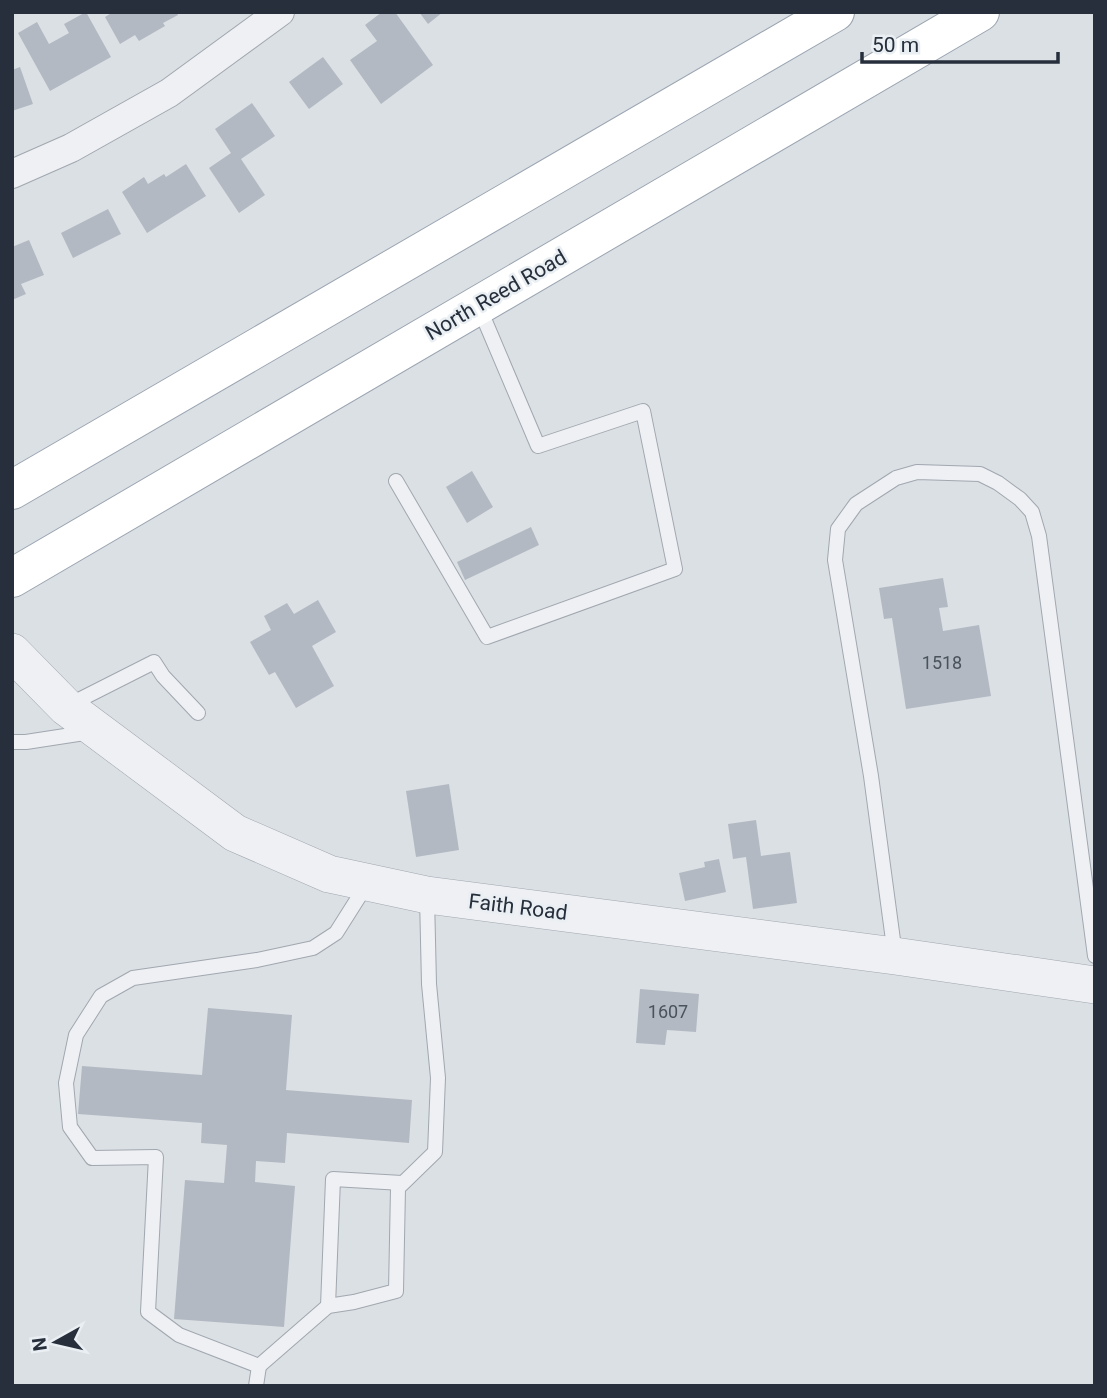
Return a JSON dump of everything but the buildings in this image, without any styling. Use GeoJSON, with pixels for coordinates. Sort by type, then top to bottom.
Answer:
{"type":"FeatureCollection","features":[{"type":"Feature","properties":{"kind":"main road"},"geometry":{"type":"LineString","coordinates":[[12,490],[835,12]]}},
{"type":"Feature","properties":{"kind":"main road","name":"North Reed Road"},"geometry":{"type":"LineString","coordinates":[[12,578],[980,12]]}},
{"type":"Feature","properties":{"kind":"street"},"geometry":{"type":"LineString","coordinates":[[12,174],[71,148],[169,93],[280,12]]}},
{"type":"Feature","properties":{"kind":"street","name":"Faith Road"},"geometry":{"type":"LineString","coordinates":[[12,652],[66,707],[235,833],[329,874],[427,895],[1095,985]]}},
{"type":"Feature","properties":{"kind":"lane"},"geometry":{"type":"LineString","coordinates":[[396,481],[487,637],[675,569],[643,411],[538,446],[478,305]]}},
{"type":"Feature","properties":{"kind":"lane"},"geometry":{"type":"LineString","coordinates":[[895,956],[871,776],[835,560],[838,529],[856,503],[896,478],[917,472],[952,471],[980,474],[1020,499],[1032,512],[1039,536],[1095,956]]}},
{"type":"Feature","properties":{"kind":"lane"},"geometry":{"type":"LineString","coordinates":[[66,707],[154,662],[163,676],[198,713]]}},
{"type":"Feature","properties":{"kind":"lane"},"geometry":{"type":"LineString","coordinates":[[12,742],[96,731]]}},
{"type":"Feature","properties":{"kind":"lane"},"geometry":{"type":"LineString","coordinates":[[259,1366],[179,1335],[148,1312],[156,1157],[92,1158],[70,1127],[66,1083],[76,1035],[101,996],[133,978],[257,960],[313,948],[336,933],[368,883]]}},
{"type":"Feature","properties":{"kind":"lane"},"geometry":{"type":"LineString","coordinates":[[256,1386],[259,1366],[328,1306],[396,1290],[398,1188],[435,1152],[438,1078],[429,984],[427,895]]}},
{"type":"Feature","properties":{"kind":"lane"},"geometry":{"type":"LineString","coordinates":[[328,1306],[333,1179],[402,1183]]}}]}
